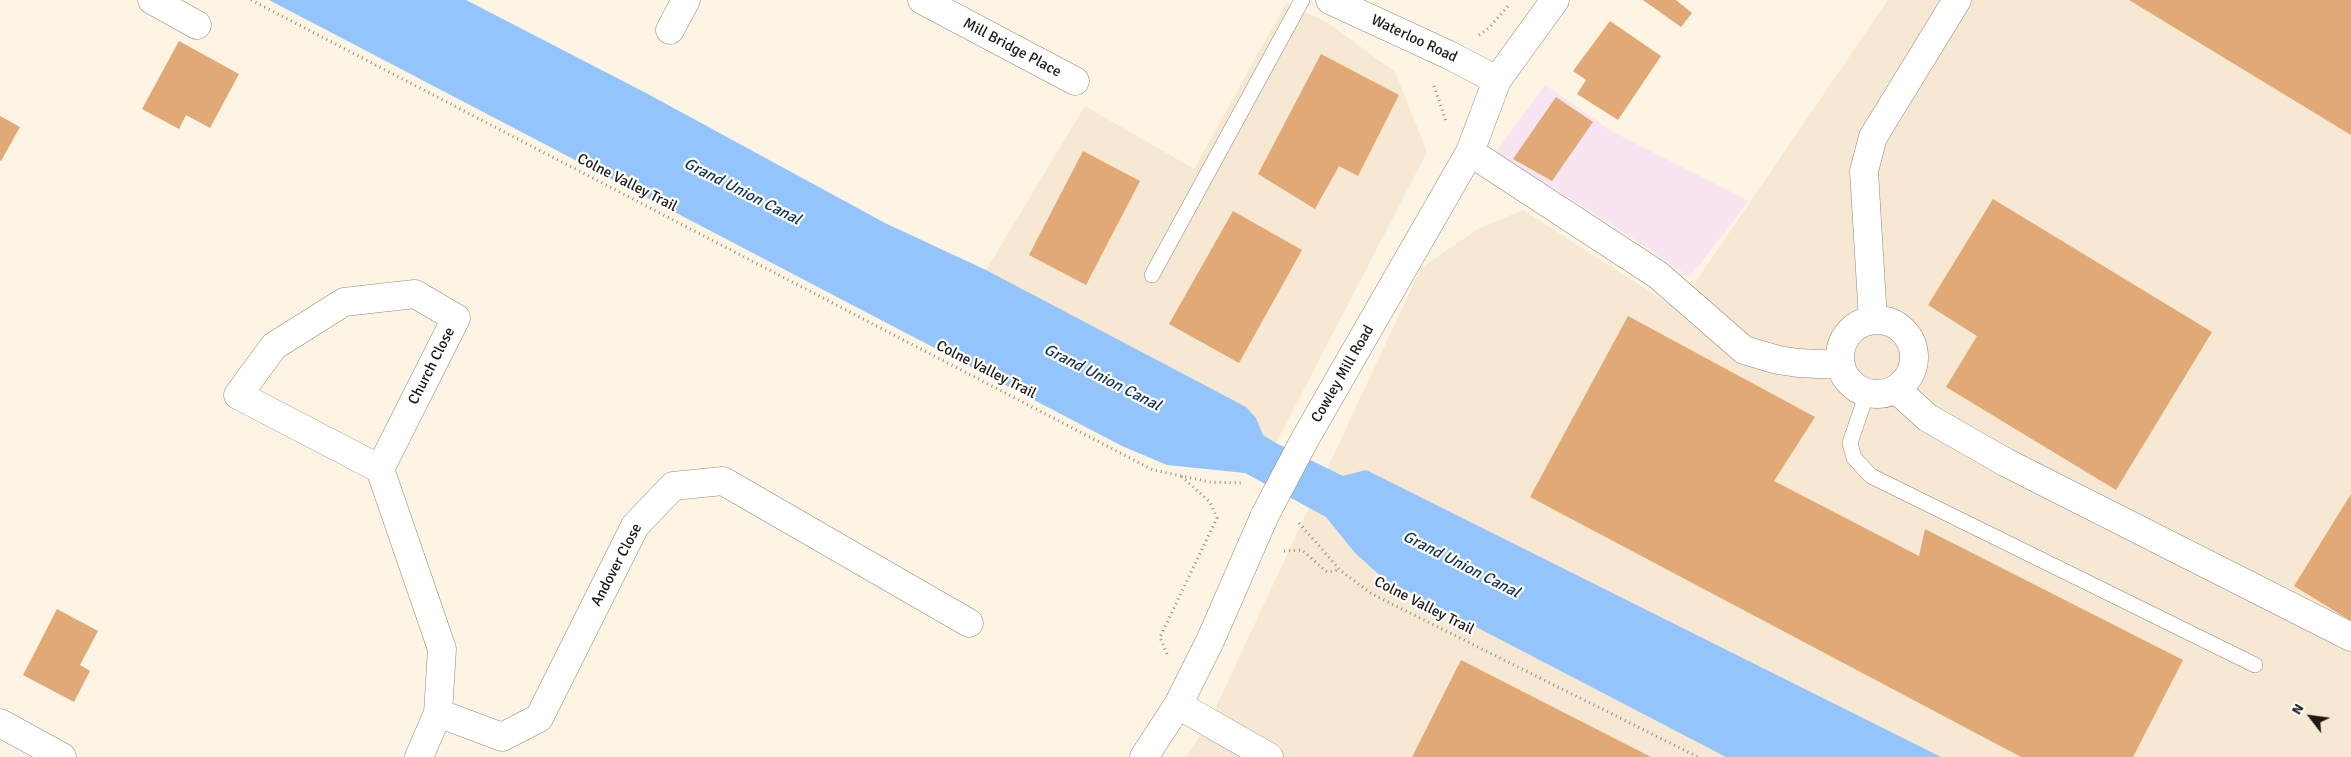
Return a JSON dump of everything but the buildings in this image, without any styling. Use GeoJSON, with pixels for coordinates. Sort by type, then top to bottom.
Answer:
{"type":"FeatureCollection","features":[{"type":"Feature","properties":{"kind":"street"},"geometry":{"type":"LineString","coordinates":[[152,0],[197,25]]}},
{"type":"Feature","properties":{"kind":"street"},"geometry":{"type":"LineString","coordinates":[[670,30],[686,0]]}},
{"type":"Feature","properties":{"kind":"street","name":"Mill Bridge Place"},"geometry":{"type":"LineString","coordinates":[[922,0],[1075,81]]}},
{"type":"Feature","properties":{"kind":"street","name":"Waterloo Road"},"geometry":{"type":"LineString","coordinates":[[1330,0],[1449,55],[1498,80]]}},
{"type":"Feature","properties":{"kind":"street","name":"Cowley Mill Road"},"geometry":{"type":"LineString","coordinates":[[1144,757],[1178,705],[1213,634],[1265,515],[1304,439],[1470,152],[1498,80],[1555,0]]}},
{"type":"Feature","properties":{"kind":"street"},"geometry":{"type":"LineString","coordinates":[[1873,320],[1864,171],[1873,137],[1957,0]]}},
{"type":"Feature","properties":{"kind":"street"},"geometry":{"type":"LineString","coordinates":[[1470,152],[1658,275],[1744,350],[1792,362],[1841,365]]}},
{"type":"Feature","properties":{"kind":"street","name":"Church Close"},"geometry":{"type":"LineString","coordinates":[[415,294],[456,318],[380,469],[238,395],[274,346],[344,302],[415,294]]}},
{"type":"Feature","properties":{"kind":"street"},"geometry":{"type":"LineString","coordinates":[[1873,320],[1894,325],[1905,333],[1912,346],[1912,370],[1905,381],[1896,389],[1883,394],[1867,393],[1856,388],[1847,379],[1841,365],[1840,354],[1845,338],[1853,329],[1873,320]]}},
{"type":"Feature","properties":{"kind":"street"},"geometry":{"type":"LineString","coordinates":[[1896,389],[1928,418],[2005,462],[2351,637]]}},
{"type":"Feature","properties":{"kind":"street"},"geometry":{"type":"LineString","coordinates":[[380,469],[442,649],[438,713],[419,757]]}},
{"type":"Feature","properties":{"kind":"street","name":"Andover Close"},"geometry":{"type":"LineString","coordinates":[[438,713],[502,737],[539,718],[635,526],[673,486],[723,481],[969,623]]}},
{"type":"Feature","properties":{"kind":"street"},"geometry":{"type":"LineString","coordinates":[[1178,705],[1269,757]]}},
{"type":"Feature","properties":{"kind":"street"},"geometry":{"type":"LineString","coordinates":[[0,723],[62,757]]}},
{"type":"Feature","properties":{"kind":"lane"},"geometry":{"type":"LineString","coordinates":[[1152,275],[1302,0]]}},
{"type":"Feature","properties":{"kind":"lane"},"geometry":{"type":"LineString","coordinates":[[1867,393],[1850,443],[1854,458],[1871,476],[2255,665]]}},
{"type":"Feature","properties":{"kind":"path","name":"Colne Valley Trail"},"geometry":{"type":"LineString","coordinates":[[251,0],[1153,470],[1210,482],[1251,483]]}},
{"type":"Feature","properties":{"kind":"path"},"geometry":{"type":"LineString","coordinates":[[1474,38],[1489,28],[1503,11]]}},
{"type":"Feature","properties":{"kind":"path"},"geometry":{"type":"LineString","coordinates":[[1168,658],[1160,637],[1216,518],[1210,502],[1180,476]]}},
{"type":"Feature","properties":{"kind":"path","name":"Colne Valley Trail"},"geometry":{"type":"LineString","coordinates":[[1292,518],[1340,570],[1372,594],[1698,757]]}},
{"type":"Feature","properties":{"kind":"path"},"geometry":{"type":"LineString","coordinates":[[1247,553],[1302,550],[1327,572],[1340,570]]}},
{"type":"Feature","properties":{"kind":"shaded area"},"geometry":{"type":"Polygon","coordinates":[[[1888,0],[2351,0],[2351,757],[1186,757],[1208,724],[1421,268],[1478,229],[1523,210],[1677,309],[1888,0]]]}},
{"type":"Feature","properties":{"kind":"shaded area"},"geometry":{"type":"Polygon","coordinates":[[[1286,3],[1328,23],[1395,72],[1427,152],[1276,443],[1263,435],[1256,418],[986,270],[1085,106],[1194,169],[1286,3]]]}},
{"type":"Feature","properties":{"kind":"shaded area"},"geometry":{"type":"Polygon","coordinates":[[[1545,85],[1613,132],[1749,201],[1690,277],[1596,214],[1495,153],[1545,85]]]}},
{"type":"Feature","properties":{"kind":"water","name":"Grand Union Canal"},"geometry":{"type":"Polygon","coordinates":[[[269,0],[466,0],[646,93],[885,223],[986,270],[1246,407],[1256,418],[1263,435],[1276,443],[1343,476],[1366,470],[1941,757],[1726,757],[1384,579],[1355,553],[1326,517],[1245,473],[1167,465],[1122,446],[269,0]]]}}]}
